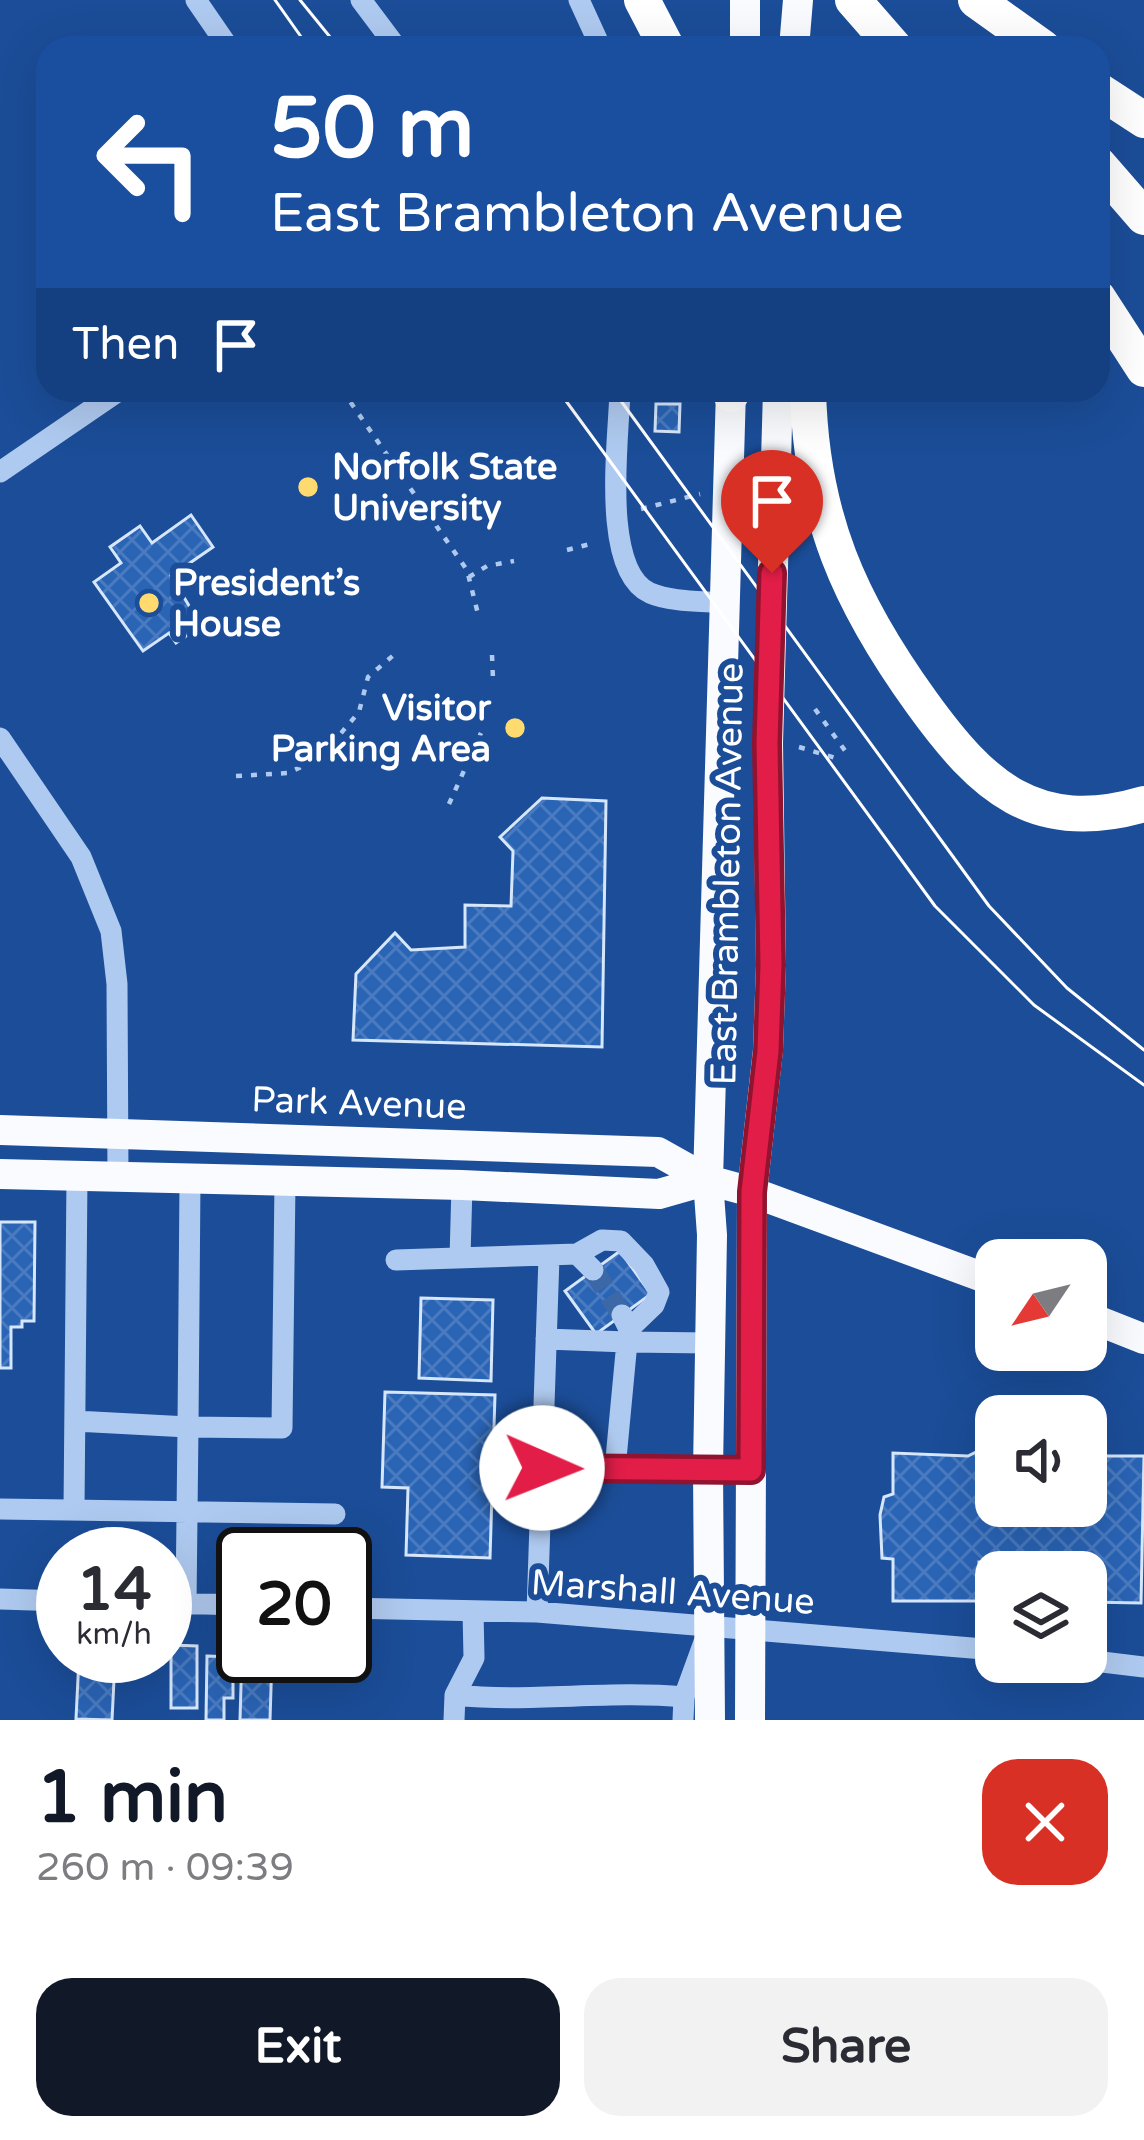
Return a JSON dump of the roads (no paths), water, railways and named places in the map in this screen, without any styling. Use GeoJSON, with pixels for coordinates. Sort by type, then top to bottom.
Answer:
{"type":"FeatureCollection","features":[{"type":"Feature","properties":{"kind":"highway"},"geometry":{"type":"LineString","coordinates":[[642,0],[661,36]]}},
{"type":"Feature","properties":{"kind":"highway"},"geometry":{"type":"LineString","coordinates":[[853,0],[884,36]]}},
{"type":"Feature","properties":{"kind":"highway"},"geometry":{"type":"LineString","coordinates":[[955,0],[986,36]]}},
{"type":"Feature","properties":{"kind":"highway"},"geometry":{"type":"LineString","coordinates":[[976,0],[1026,36]]}},
{"type":"Feature","properties":{"kind":"highway"},"geometry":{"type":"LineString","coordinates":[[1110,98],[1144,120]]}},
{"type":"Feature","properties":{"kind":"highway"},"geometry":{"type":"LineString","coordinates":[[1110,178],[1144,217]]}},
{"type":"Feature","properties":{"kind":"highway"},"geometry":{"type":"LineString","coordinates":[[1110,295],[1144,334]]}},
{"type":"Feature","properties":{"kind":"highway"},"geometry":{"type":"LineString","coordinates":[[1110,317],[1144,369]]}},
{"type":"Feature","properties":{"kind":"highway"},"geometry":{"type":"LineString","coordinates":[[809,402],[817,490],[838,560],[887,655],[951,742],[984,779],[1029,803],[1077,814],[1144,804]]}},
{"type":"Feature","properties":{"kind":"main road"},"geometry":{"type":"LineString","coordinates":[[745,36],[746,0]]}},
{"type":"Feature","properties":{"kind":"main road"},"geometry":{"type":"LineString","coordinates":[[795,36],[798,0]]}},
{"type":"Feature","properties":{"kind":"main road","name":"East Brambleton Avenue"},"geometry":{"type":"LineString","coordinates":[[710,1720],[712,1234],[708,1180],[731,402]]}},
{"type":"Feature","properties":{"kind":"main road","name":"East Brambleton Avenue"},"geometry":{"type":"LineString","coordinates":[[750,1720],[752,1192],[768,1051],[767,743],[778,402]]}},
{"type":"Feature","properties":{"kind":"main road","name":"Park Avenue"},"geometry":{"type":"LineString","coordinates":[[0,1130],[658,1152],[708,1180],[975,1274]]}},
{"type":"Feature","properties":{"kind":"main road","name":"Park Avenue"},"geometry":{"type":"LineString","coordinates":[[0,1174],[659,1194],[708,1180]]}},
{"type":"Feature","properties":{"kind":"main road"},"geometry":{"type":"LineString","coordinates":[[1107,1324],[1144,1339]]}},
{"type":"Feature","properties":{"kind":"street"},"geometry":{"type":"LineString","coordinates":[[196,0],[221,36]]}},
{"type":"Feature","properties":{"kind":"street"},"geometry":{"type":"LineString","coordinates":[[361,0],[388,36]]}},
{"type":"Feature","properties":{"kind":"street"},"geometry":{"type":"LineString","coordinates":[[579,0],[596,36]]}},
{"type":"Feature","properties":{"kind":"street"},"geometry":{"type":"LineString","coordinates":[[0,472],[102,402]]}},
{"type":"Feature","properties":{"kind":"street"},"geometry":{"type":"LineString","coordinates":[[620,402],[618,533],[628,573],[653,595],[724,603]]}},
{"type":"Feature","properties":{"kind":"street"},"geometry":{"type":"LineString","coordinates":[[0,738],[81,857],[111,931],[117,984],[118,1178]]}},
{"type":"Feature","properties":{"kind":"street"},"geometry":{"type":"LineString","coordinates":[[74,1510],[77,1176]]}},
{"type":"Feature","properties":{"kind":"street"},"geometry":{"type":"LineString","coordinates":[[185,1527],[190,1180]]}},
{"type":"Feature","properties":{"kind":"street"},"geometry":{"type":"LineString","coordinates":[[74,1420],[282,1428],[284,1182]]}},
{"type":"Feature","properties":{"kind":"street"},"geometry":{"type":"LineString","coordinates":[[460,1258],[462,1185]]}},
{"type":"Feature","properties":{"kind":"street"},"geometry":{"type":"LineString","coordinates":[[396,1260],[549,1257],[585,1262],[602,1240],[621,1241],[644,1265],[659,1292],[654,1305],[626,1329],[615,1469]]}},
{"type":"Feature","properties":{"kind":"street"},"geometry":{"type":"LineString","coordinates":[[537,1612],[549,1257]]}},
{"type":"Feature","properties":{"kind":"street"},"geometry":{"type":"LineString","coordinates":[[546,1339],[626,1329],[710,1343]]}},
{"type":"Feature","properties":{"kind":"street"},"geometry":{"type":"LineString","coordinates":[[542,1468],[751,1470]]}},
{"type":"Feature","properties":{"kind":"street"},"geometry":{"type":"LineString","coordinates":[[0,1509],[335,1514]]}},
{"type":"Feature","properties":{"kind":"street"},"geometry":{"type":"LineString","coordinates":[[0,1599],[36,1600]]}},
{"type":"Feature","properties":{"kind":"street","name":"Marshall Avenue"},"geometry":{"type":"LineString","coordinates":[[372,1609],[537,1612],[975,1648]]}},
{"type":"Feature","properties":{"kind":"street"},"geometry":{"type":"LineString","coordinates":[[454,1720],[454,1694],[474,1658],[472,1611]]}},
{"type":"Feature","properties":{"kind":"street"},"geometry":{"type":"LineString","coordinates":[[454,1694],[497,1700],[654,1694],[683,1709],[710,1624]]}},
{"type":"Feature","properties":{"kind":"street"},"geometry":{"type":"LineString","coordinates":[[1107,1663],[1144,1667]]}},
{"type":"Feature","properties":{"kind":"tunnel"},"geometry":{"type":"LineString","coordinates":[[593,1270],[622,1315]]}},
{"type":"Feature","properties":{"kind":"tram line"},"geometry":{"type":"LineString","coordinates":[[275,0],[300,36]]}},
{"type":"Feature","properties":{"kind":"tram line"},"geometry":{"type":"LineString","coordinates":[[300,0],[329,36]]}},
{"type":"Feature","properties":{"kind":"tram line"},"geometry":{"type":"LineString","coordinates":[[567,402],[935,906],[1034,1005],[1144,1085]]}},
{"type":"Feature","properties":{"kind":"tram line"},"geometry":{"type":"LineString","coordinates":[[622,402],[989,906],[1067,988],[1144,1050]]}},
{"type":"Feature","properties":{"kind":"place","name":"Norfolk State University"},"geometry":{"type":"Point","coordinates":[308,487]}},
{"type":"Feature","properties":{"kind":"place","name":"President’s House"},"geometry":{"type":"Point","coordinates":[149,603]}},
{"type":"Feature","properties":{"kind":"place","name":"Visitor Parking Area"},"geometry":{"type":"Point","coordinates":[515,728]}}]}
